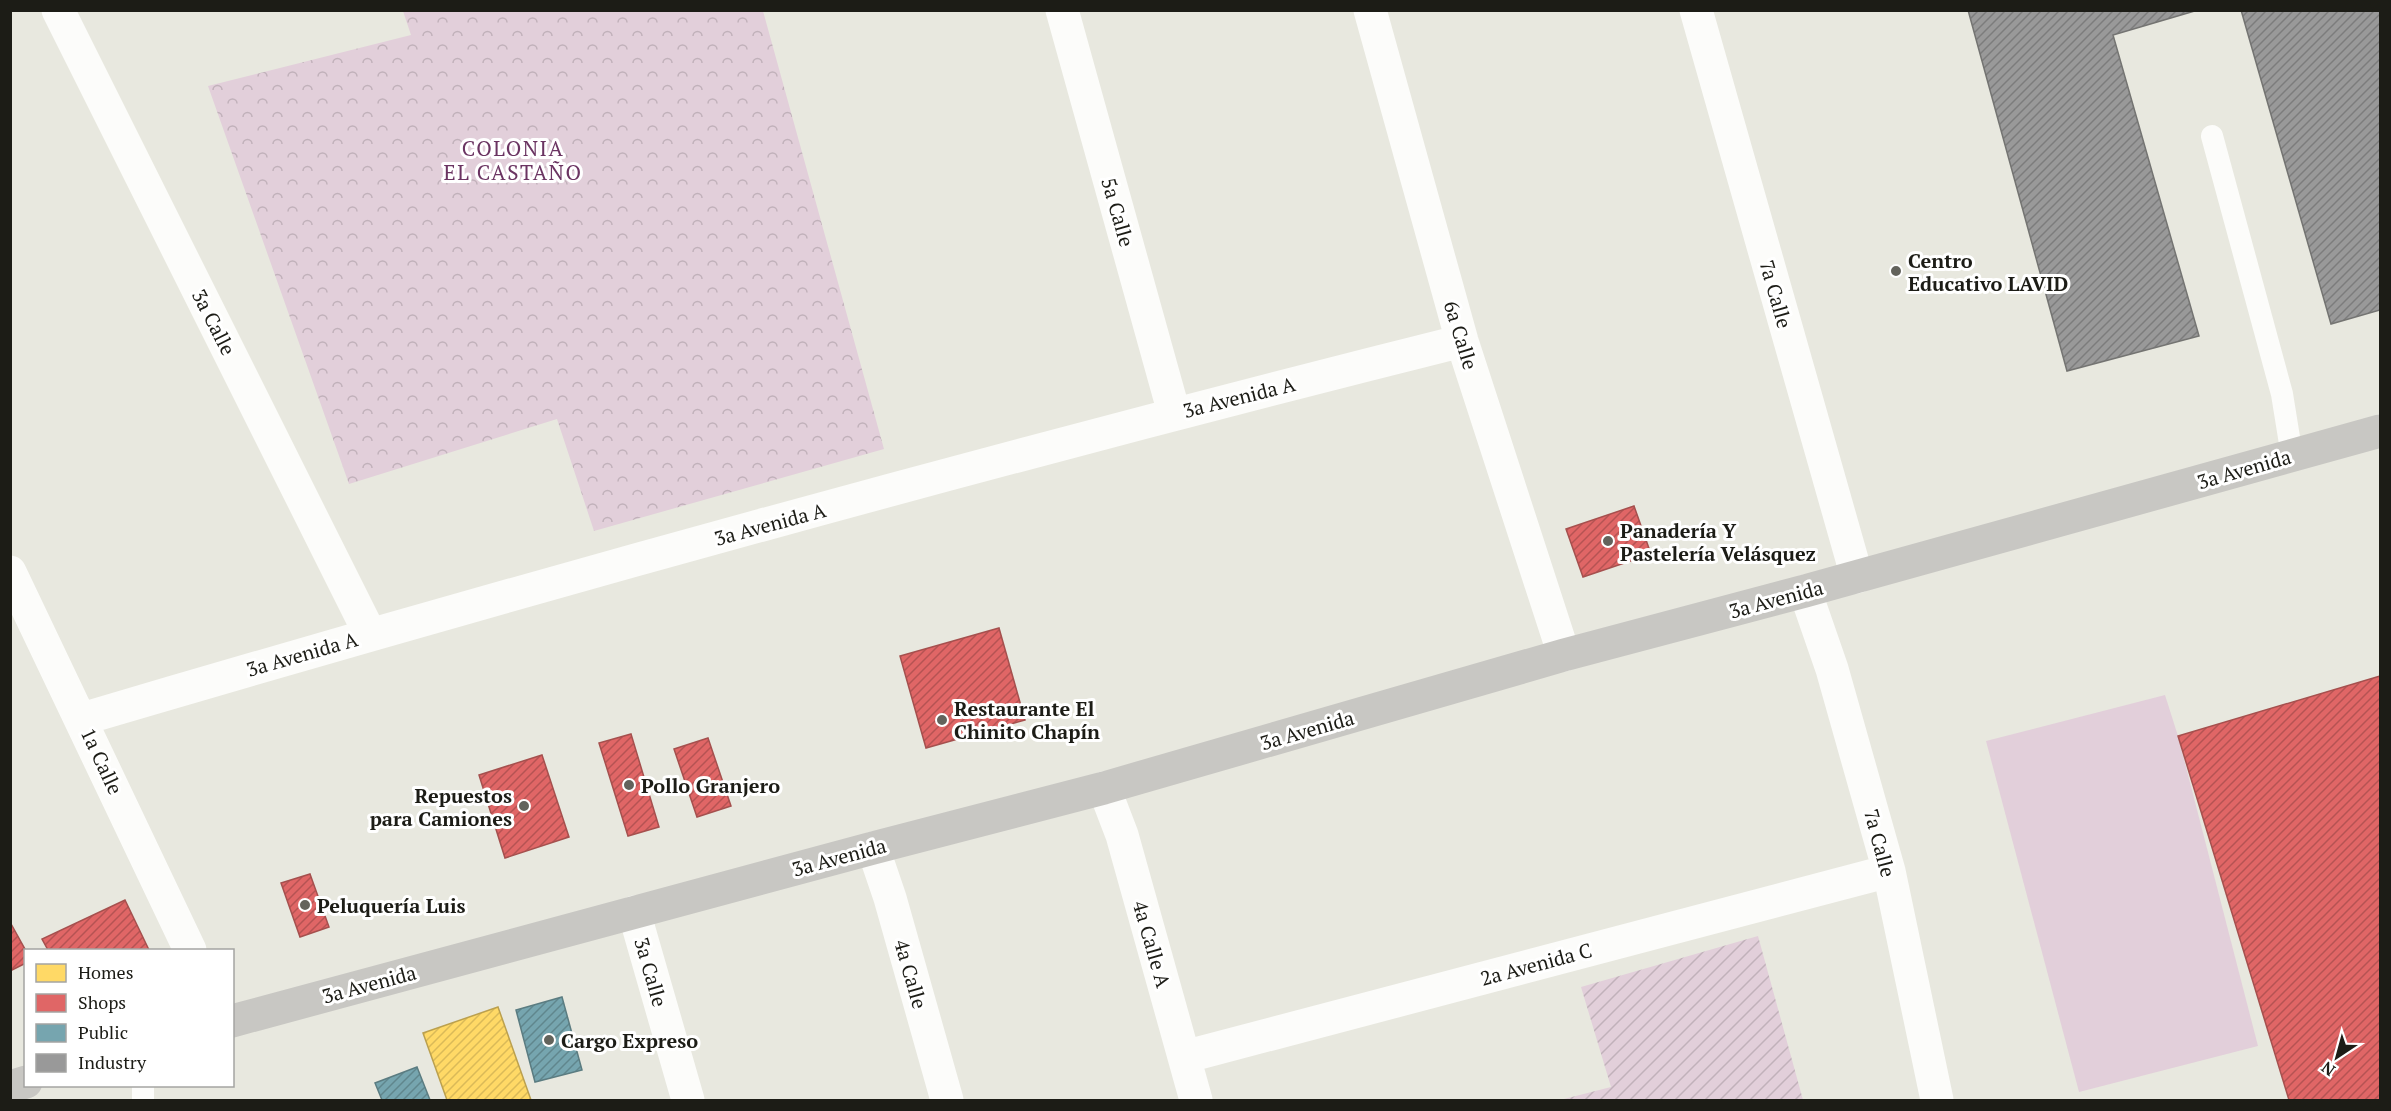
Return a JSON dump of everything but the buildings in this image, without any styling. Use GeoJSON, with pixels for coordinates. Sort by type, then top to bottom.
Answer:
{"type":"FeatureCollection","features":[{"type":"Feature","properties":{"kind":"main road","name":"3a Avenida"},"geometry":{"type":"LineString","coordinates":[[234,1020],[1104,788],[1564,655],[1857,577],[2380,431]]}},
{"type":"Feature","properties":{"kind":"street","name":"3a Calle"},"geometry":{"type":"LineString","coordinates":[[58,10],[370,634]]}},
{"type":"Feature","properties":{"kind":"street","name":"5a Calle"},"geometry":{"type":"LineString","coordinates":[[1062,10],[1174,413]]}},
{"type":"Feature","properties":{"kind":"street","name":"6a Calle"},"geometry":{"type":"LineString","coordinates":[[1370,10],[1461,341],[1564,655]]}},
{"type":"Feature","properties":{"kind":"street","name":"7a Calle"},"geometry":{"type":"LineString","coordinates":[[1696,10],[1857,577]]}},
{"type":"Feature","properties":{"kind":"street","name":"3a Avenida A"},"geometry":{"type":"LineString","coordinates":[[82,719],[370,634],[1174,413],[1461,341]]}},
{"type":"Feature","properties":{"kind":"street","name":"1a Calle"},"geometry":{"type":"LineString","coordinates":[[10,572],[82,719],[189,949]]}},
{"type":"Feature","properties":{"kind":"street","name":"7a Calle"},"geometry":{"type":"LineString","coordinates":[[1805,591],[1832,669],[1888,871],[1937,1101]]}},
{"type":"Feature","properties":{"kind":"street","name":"4a Calle A"},"geometry":{"type":"LineString","coordinates":[[1104,788],[1122,835],[1196,1101]]}},
{"type":"Feature","properties":{"kind":"street","name":"4a Calle"},"geometry":{"type":"LineString","coordinates":[[873,848],[890,898],[947,1101]]}},
{"type":"Feature","properties":{"kind":"street","name":"2a Avenida C"},"geometry":{"type":"LineString","coordinates":[[1184,1057],[1888,871]]}},
{"type":"Feature","properties":{"kind":"street","name":"3a Calle"},"geometry":{"type":"LineString","coordinates":[[634,912],[688,1101]]}},
{"type":"Feature","properties":{"kind":"lane"},"geometry":{"type":"LineString","coordinates":[[2212,136],[2282,394],[2292,456]]}},
{"type":"Feature","properties":{"kind":"green space"},"geometry":{"type":"Polygon","coordinates":[[[403,11],[763,11],[884,449],[594,531],[557,419],[349,484],[208,86],[411,35],[403,11]]]}},
{"type":"Feature","properties":{"kind":"green space"},"geometry":{"type":"Polygon","coordinates":[[[2165,695],[2178,736],[2258,1046],[2079,1092],[1986,741],[2165,695]]]}},
{"type":"Feature","properties":{"kind":"green space"},"geometry":{"type":"Polygon","coordinates":[[[1758,936],[1803,1100],[1560,1100],[1611,1087],[1581,987],[1758,936]]]}},
{"type":"Feature","properties":{"kind":"place","name":"Centro Educativo LAVID"},"geometry":{"type":"Point","coordinates":[1896,271]}},
{"type":"Feature","properties":{"kind":"place","name":"Panadería Y Pastelería Velásquez"},"geometry":{"type":"Point","coordinates":[1608,541]}},
{"type":"Feature","properties":{"kind":"place","name":"Restaurante El Chinito Chapín"},"geometry":{"type":"Point","coordinates":[942,720]}},
{"type":"Feature","properties":{"kind":"place","name":"Pollo Granjero"},"geometry":{"type":"Point","coordinates":[629,785]}},
{"type":"Feature","properties":{"kind":"place","name":"Repuestos para Camiones"},"geometry":{"type":"Point","coordinates":[524,806]}},
{"type":"Feature","properties":{"kind":"place","name":"Peluquería Luis"},"geometry":{"type":"Point","coordinates":[305,905]}},
{"type":"Feature","properties":{"kind":"place","name":"Cargo Expreso"},"geometry":{"type":"Point","coordinates":[549,1040]}},
{"type":"Feature","properties":{"kind":"district","name":"COLONIA EL CASTAÑO"},"geometry":{"type":"Point","coordinates":[513,160]}}]}
